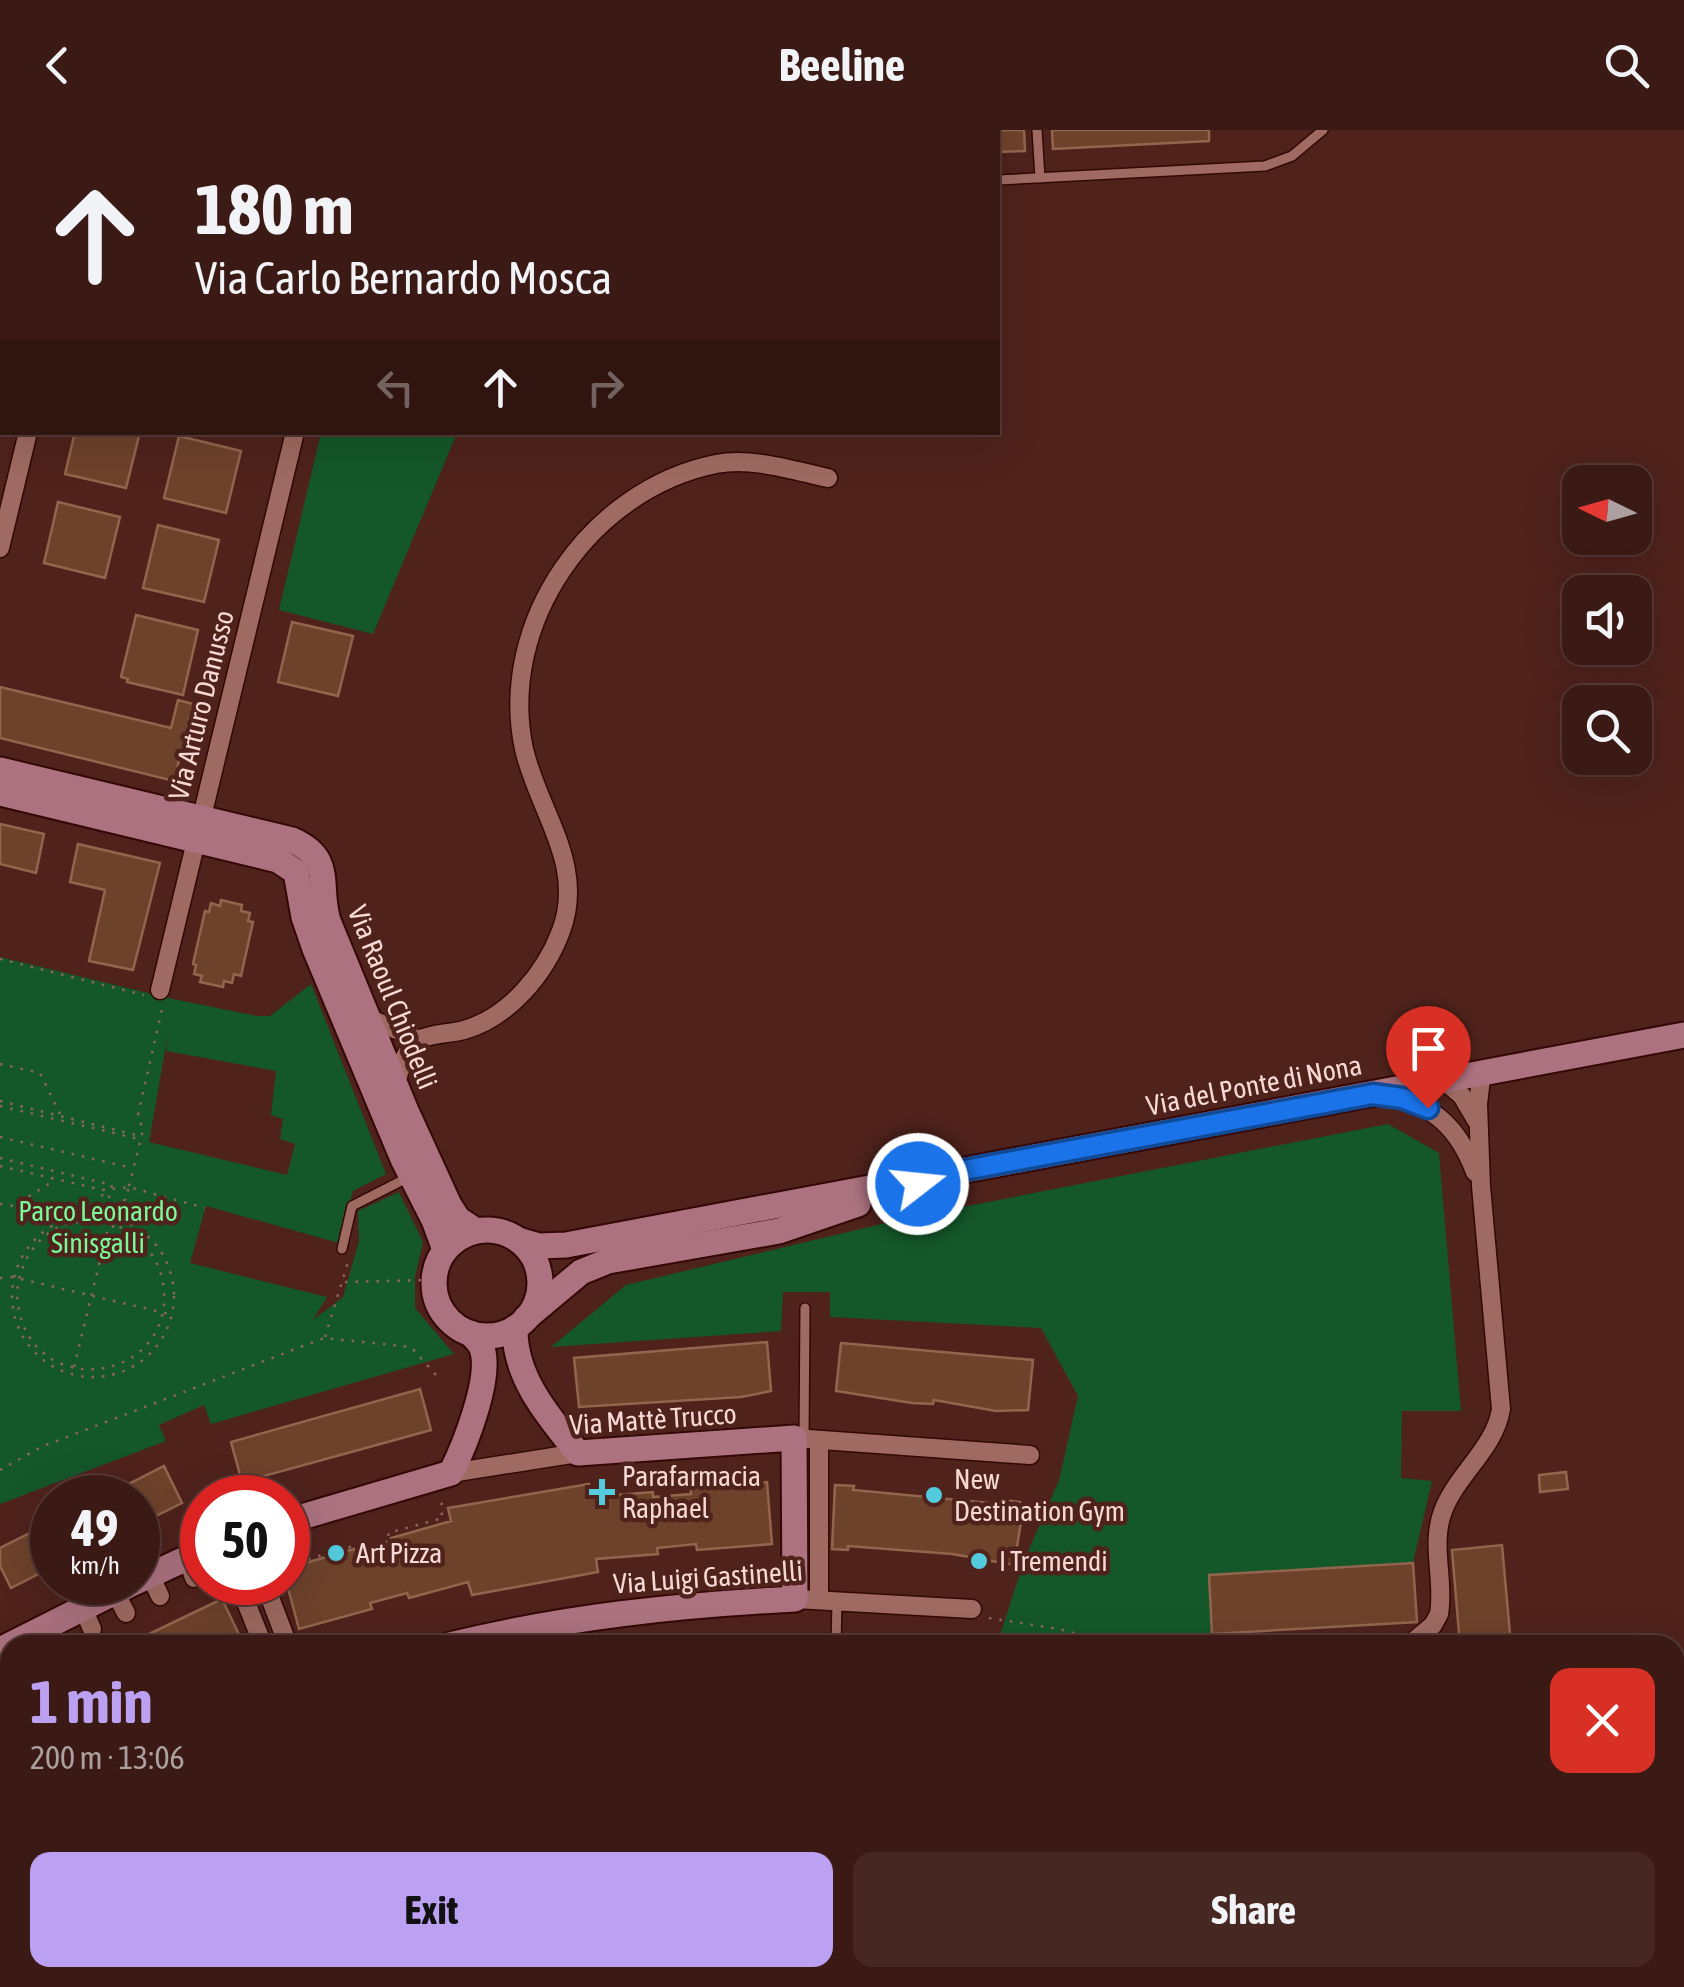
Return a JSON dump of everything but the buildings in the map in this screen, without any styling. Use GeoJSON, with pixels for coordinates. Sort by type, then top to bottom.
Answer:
{"type":"FeatureCollection","features":[{"type":"Feature","properties":{"kind":"main road","name":"Via Raoul Chiodelli"},"geometry":{"type":"LineString","coordinates":[[0,770],[199,830],[278,860],[296,872],[304,917],[315,948],[445,1250]]}},
{"type":"Feature","properties":{"kind":"main road","name":"Via Raoul Chiodelli"},"geometry":{"type":"LineString","coordinates":[[0,793],[199,830],[292,840],[314,852],[322,869],[322,896],[328,920],[366,1017],[449,1205],[458,1219],[476,1231]]}},
{"type":"Feature","properties":{"kind":"main road","name":"Via del Ponte di Nona"},"geometry":{"type":"LineString","coordinates":[[518,1240],[539,1246],[566,1245],[1684,1035]]}},
{"type":"Feature","properties":{"kind":"main road","name":"Via del Ponte di Nona"},"geometry":{"type":"LineString","coordinates":[[520,1323],[581,1272],[608,1261],[779,1231],[954,1172]]}},
{"type":"Feature","properties":{"kind":"main road"},"geometry":{"type":"LineString","coordinates":[[448,1485],[478,1399],[484,1364],[481,1347],[470,1333],[446,1317],[434,1291],[434,1277],[445,1250],[476,1231],[505,1233],[518,1240],[536,1263],[539,1292],[520,1323],[515,1355],[526,1379],[578,1453]]}},
{"type":"Feature","properties":{"kind":"main road"},"geometry":{"type":"LineString","coordinates":[[470,1333],[485,1336],[520,1323]]}},
{"type":"Feature","properties":{"kind":"main road"},"geometry":{"type":"LineString","coordinates":[[806,1439],[817,1599]]}},
{"type":"Feature","properties":{"kind":"main road","name":"Via Mattè Trucco"},"geometry":{"type":"LineString","coordinates":[[578,1453],[806,1439]]}},
{"type":"Feature","properties":{"kind":"main road","name":"Via Mattè Trucco"},"geometry":{"type":"LineString","coordinates":[[310,1516],[448,1485]]}},
{"type":"Feature","properties":{"kind":"main road","name":"Via Luigi Gastinelli"},"geometry":{"type":"LineString","coordinates":[[511,1635],[664,1608],[817,1599]]}},
{"type":"Feature","properties":{"kind":"main road"},"geometry":{"type":"LineString","coordinates":[[51,1635],[111,1605]]}},
{"type":"Feature","properties":{"kind":"street"},"geometry":{"type":"LineString","coordinates":[[0,548],[27,435]]}},
{"type":"Feature","properties":{"kind":"street","name":"Via Arturo Danusso"},"geometry":{"type":"LineString","coordinates":[[162,995],[294,435]]}},
{"type":"Feature","properties":{"kind":"street"},"geometry":{"type":"LineString","coordinates":[[396,1086],[408,1052],[420,1040],[468,1029],[505,1008],[533,983],[562,928],[568,868],[524,749],[519,706],[528,642],[542,603],[560,571],[621,506],[661,482],[718,464],[759,464],[828,478]]}},
{"type":"Feature","properties":{"kind":"street"},"geometry":{"type":"LineString","coordinates":[[366,1017],[420,1040]]}},
{"type":"Feature","properties":{"kind":"street"},"geometry":{"type":"LineString","coordinates":[[1420,1635],[1439,1614],[1437,1545],[1444,1510],[1453,1490],[1494,1432],[1500,1414],[1502,1390],[1481,1186],[1478,1125],[1482,1071]]}},
{"type":"Feature","properties":{"kind":"street"},"geometry":{"type":"LineString","coordinates":[[1442,1079],[1467,1102],[1478,1125]]}},
{"type":"Feature","properties":{"kind":"street"},"geometry":{"type":"LineString","coordinates":[[1442,1079],[1443,1118]]}},
{"type":"Feature","properties":{"kind":"street"},"geometry":{"type":"LineString","coordinates":[[1373,1094],[1412,1101],[1443,1118],[1462,1143],[1481,1186]]}},
{"type":"Feature","properties":{"kind":"street","name":"Via Mattè Trucco"},"geometry":{"type":"LineString","coordinates":[[806,1439],[1030,1454]]}},
{"type":"Feature","properties":{"kind":"street","name":"Via Mattè Trucco"},"geometry":{"type":"LineString","coordinates":[[448,1485],[578,1453]]}},
{"type":"Feature","properties":{"kind":"street","name":"Via Luigi Gastinelli"},"geometry":{"type":"LineString","coordinates":[[817,1599],[980,1614]]}},
{"type":"Feature","properties":{"kind":"street"},"geometry":{"type":"LineString","coordinates":[[247,1605],[259,1635]]}},
{"type":"Feature","properties":{"kind":"street"},"geometry":{"type":"LineString","coordinates":[[273,1605],[284,1635]]}},
{"type":"Feature","properties":{"kind":"lane"},"geometry":{"type":"LineString","coordinates":[[1038,130],[1040,178]]}},
{"type":"Feature","properties":{"kind":"lane"},"geometry":{"type":"LineString","coordinates":[[1000,180],[1265,166],[1286,160],[1322,130]]}},
{"type":"Feature","properties":{"kind":"lane"},"geometry":{"type":"LineString","coordinates":[[342,1249],[352,1206],[411,1176]]}},
{"type":"Feature","properties":{"kind":"lane"},"geometry":{"type":"LineString","coordinates":[[805,1308],[806,1439]]}},
{"type":"Feature","properties":{"kind":"lane"},"geometry":{"type":"LineString","coordinates":[[817,1599],[832,1635]]}},
{"type":"Feature","properties":{"kind":"path"},"geometry":{"type":"LineString","coordinates":[[0,959],[162,995],[138,1115],[143,1130],[119,1222],[108,1228]]}},
{"type":"Feature","properties":{"kind":"path"},"geometry":{"type":"LineString","coordinates":[[0,1064],[40,1073],[61,1116]]}},
{"type":"Feature","properties":{"kind":"path"},"geometry":{"type":"LineString","coordinates":[[0,1104],[141,1138]]}},
{"type":"Feature","properties":{"kind":"path"},"geometry":{"type":"LineString","coordinates":[[0,1104],[141,1138]]}},
{"type":"Feature","properties":{"kind":"path"},"geometry":{"type":"LineString","coordinates":[[0,1137],[133,1168]]}},
{"type":"Feature","properties":{"kind":"path"},"geometry":{"type":"LineString","coordinates":[[0,1158],[112,1185],[104,1220]]}},
{"type":"Feature","properties":{"kind":"path"},"geometry":{"type":"LineString","coordinates":[[0,1166],[104,1190],[128,1187],[206,1208]]}},
{"type":"Feature","properties":{"kind":"path"},"geometry":{"type":"LineString","coordinates":[[0,1204],[13,1206],[56,1180]]}},
{"type":"Feature","properties":{"kind":"path"},"geometry":{"type":"LineString","coordinates":[[97,1216],[104,1190]]}},
{"type":"Feature","properties":{"kind":"path"},"geometry":{"type":"LineString","coordinates":[[72,1374],[74,1368],[92,1295],[108,1228],[104,1220],[97,1216],[62,1220],[40,1234],[24,1253],[16,1277],[11,1304],[19,1331],[34,1354],[56,1370],[72,1374],[110,1376],[136,1366],[156,1348],[171,1314],[171,1273],[158,1248],[139,1229],[119,1222],[104,1220],[64,1224],[45,1237],[16,1277],[20,1323],[41,1354],[74,1368],[96,1370],[133,1358],[153,1336],[163,1312],[162,1276],[154,1256],[119,1222]]}},
{"type":"Feature","properties":{"kind":"path"},"geometry":{"type":"LineString","coordinates":[[0,1278],[16,1277],[171,1314]]}},
{"type":"Feature","properties":{"kind":"path"},"geometry":{"type":"LineString","coordinates":[[344,1282],[424,1280]]}},
{"type":"Feature","properties":{"kind":"path"},"geometry":{"type":"LineString","coordinates":[[0,1470],[41,1447],[324,1338],[412,1347],[436,1375]]}},
{"type":"Feature","properties":{"kind":"path"},"geometry":{"type":"LineString","coordinates":[[310,1558],[390,1541],[388,1533],[443,1518],[440,1508],[448,1485]]}},
{"type":"Feature","properties":{"kind":"path"},"geometry":{"type":"LineString","coordinates":[[980,1614],[1083,1635]]}},
{"type":"Feature","properties":{"kind":"green space"},"geometry":{"type":"Polygon","coordinates":[[[321,435],[456,435],[373,634],[279,610],[321,435]]]}},
{"type":"Feature","properties":{"kind":"green space","name":"Parco Leonardo Sinisgalli"},"geometry":{"type":"Polygon","coordinates":[[[0,957],[257,1016],[270,1016],[311,984],[386,1174],[353,1191],[339,1243],[206,1206],[190,1263],[327,1297],[313,1320],[343,1297],[359,1241],[358,1211],[399,1192],[423,1242],[415,1277],[415,1308],[454,1354],[211,1424],[204,1405],[159,1425],[166,1441],[76,1475],[30,1475],[30,1493],[0,1504],[0,957]],[[168,1034],[149,1142],[287,1175],[295,1144],[280,1139],[283,1119],[271,1115],[276,1071],[166,1051],[168,1034]]]}},
{"type":"Feature","properties":{"kind":"green space"},"geometry":{"type":"Polygon","coordinates":[[[1388,1124],[1439,1153],[1461,1411],[1402,1411],[1401,1478],[1432,1481],[1413,1563],[1209,1575],[1212,1634],[1219,1635],[998,1635],[1024,1561],[1059,1480],[1078,1396],[1041,1328],[830,1317],[830,1292],[783,1292],[781,1331],[551,1347],[626,1285],[911,1217],[1388,1124]]]}},
{"type":"Feature","properties":{"kind":"place","name":"Parafarmacia Raphael"},"geometry":{"type":"Point","coordinates":[602,1492]}},
{"type":"Feature","properties":{"kind":"place","name":"New Destination Gym"},"geometry":{"type":"Point","coordinates":[934,1495]}},
{"type":"Feature","properties":{"kind":"place","name":"Art Pizza"},"geometry":{"type":"Point","coordinates":[336,1553]}},
{"type":"Feature","properties":{"kind":"place","name":"I Tremendi"},"geometry":{"type":"Point","coordinates":[979,1561]}},
{"type":"Feature","properties":{"kind":"route"},"geometry":{"type":"LineString","coordinates":[[918,1184],[954,1172],[1373,1094],[1402,1098],[1428,1108]]}}]}
